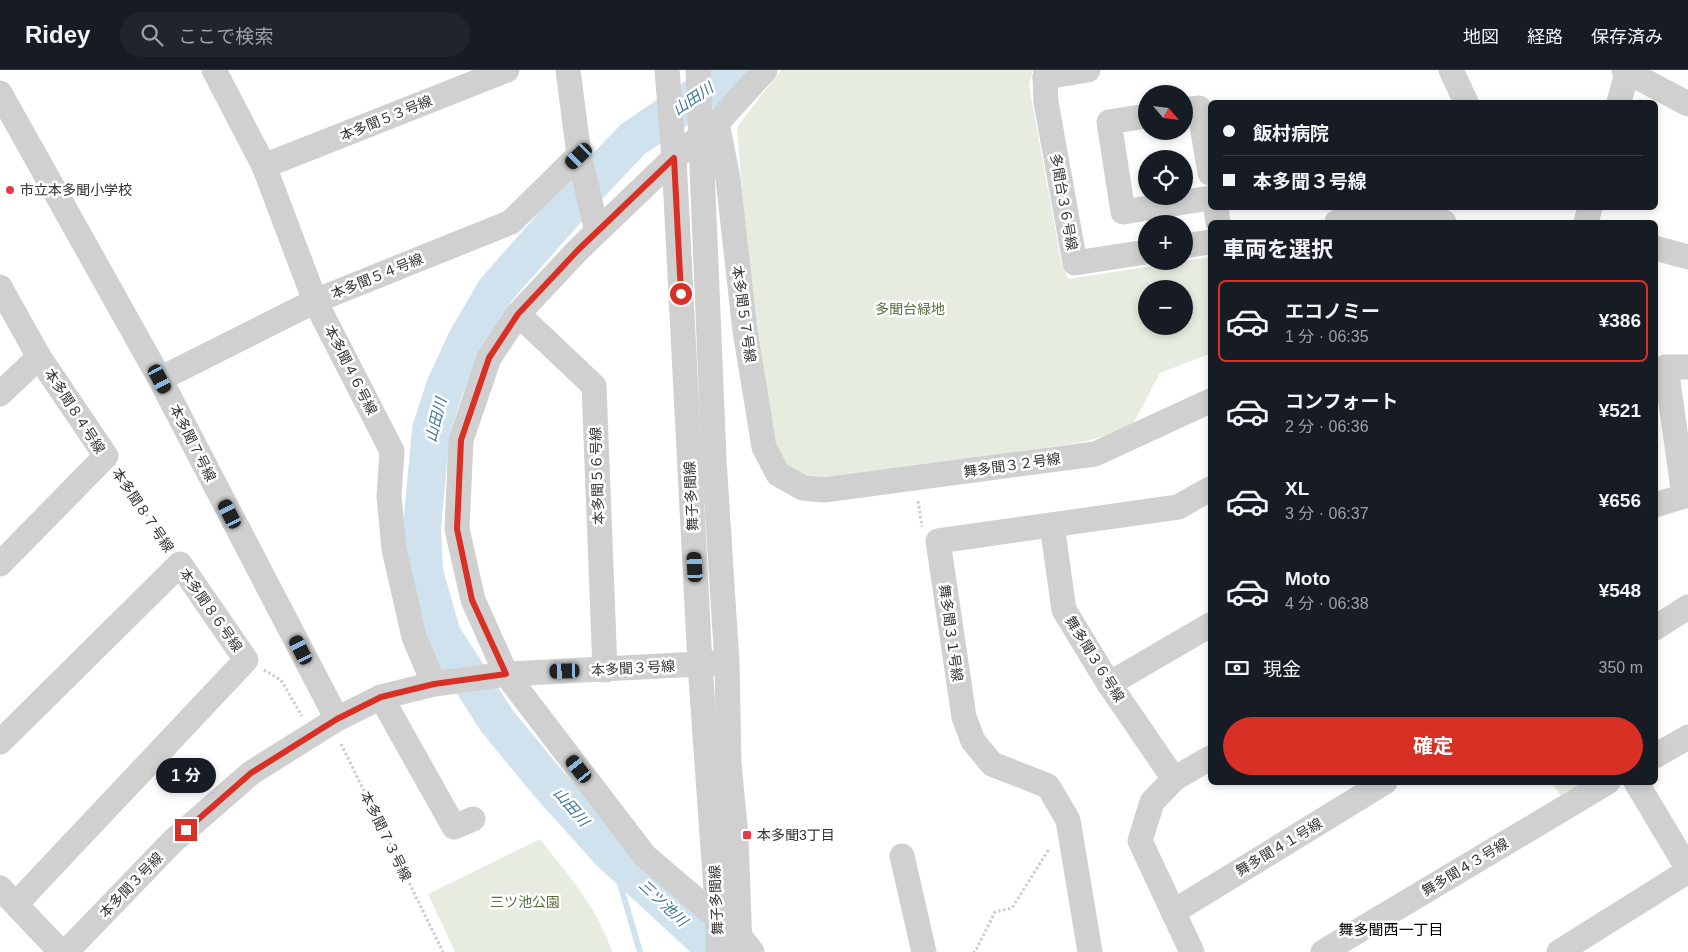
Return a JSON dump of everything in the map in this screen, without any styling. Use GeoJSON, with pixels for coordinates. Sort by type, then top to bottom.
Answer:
{"type":"FeatureCollection","features":[{"type":"Feature","properties":{"kind":"street","name":"本多聞４６号線"},"geometry":{"type":"LineString","coordinates":[[214,70],[264,166],[316,302],[392,451],[390,496],[394,549],[414,636],[434,684]]}},
{"type":"Feature","properties":{"kind":"street","name":"本多聞５３号線"},"geometry":{"type":"LineString","coordinates":[[264,166],[507,70]]}},
{"type":"Feature","properties":{"kind":"street"},"geometry":{"type":"LineString","coordinates":[[568,70],[579,156],[597,231]]}},
{"type":"Feature","properties":{"kind":"street","name":"舞子多聞線"},"geometry":{"type":"LineString","coordinates":[[698,70],[709,128],[714,459],[727,663],[729,764],[744,947]]}},
{"type":"Feature","properties":{"kind":"street"},"geometry":{"type":"LineString","coordinates":[[1045,73],[1088,70]]}},
{"type":"Feature","properties":{"kind":"street"},"geometry":{"type":"LineString","coordinates":[[1451,70],[1465,100]]}},
{"type":"Feature","properties":{"kind":"street","name":"舞子多聞線"},"geometry":{"type":"LineString","coordinates":[[668,71],[700,664],[718,919],[718,952]]}},
{"type":"Feature","properties":{"kind":"street"},"geometry":{"type":"LineString","coordinates":[[744,947],[718,919],[645,856],[506,674],[472,600],[457,529],[461,440],[489,358],[518,314],[597,231],[674,158],[709,128],[763,72]]}},
{"type":"Feature","properties":{"kind":"street"},"geometry":{"type":"LineString","coordinates":[[1619,100],[1626,72],[1688,104]]}},
{"type":"Feature","properties":{"kind":"street","name":"多聞台３６号線"},"geometry":{"type":"LineString","coordinates":[[1045,73],[1046,102],[1075,263],[1138,253]]}},
{"type":"Feature","properties":{"kind":"street","name":"本多聞７号線"},"geometry":{"type":"LineString","coordinates":[[0,93],[160,379],[337,719]]}},
{"type":"Feature","properties":{"kind":"street"},"geometry":{"type":"LineString","coordinates":[[1193,109],[1198,108],[1208,163]]}},
{"type":"Feature","properties":{"kind":"street"},"geometry":{"type":"LineString","coordinates":[[1138,117],[1109,122],[1123,212],[1208,198]]}},
{"type":"Feature","properties":{"kind":"street","name":"本多聞５７号線"},"geometry":{"type":"LineString","coordinates":[[709,128],[728,179],[745,331],[764,446],[778,474],[802,488]]}},
{"type":"Feature","properties":{"kind":"street","name":"本多聞５４号線"},"geometry":{"type":"LineString","coordinates":[[160,379],[316,302],[511,222],[579,156]]}},
{"type":"Feature","properties":{"kind":"street"},"geometry":{"type":"LineString","coordinates":[[1350,220],[1402,212],[1436,214]]}},
{"type":"Feature","properties":{"kind":"street"},"geometry":{"type":"LineString","coordinates":[[1193,245],[1208,242]]}},
{"type":"Feature","properties":{"kind":"street"},"geometry":{"type":"LineString","coordinates":[[1658,249],[1688,257]]}},
{"type":"Feature","properties":{"kind":"street","name":"本多聞８４号線"},"geometry":{"type":"LineString","coordinates":[[0,287],[39,356],[106,456],[0,564]]}},
{"type":"Feature","properties":{"kind":"street","name":"本多聞５６号線"},"geometry":{"type":"LineString","coordinates":[[518,314],[594,386],[605,670]]}},
{"type":"Feature","properties":{"kind":"street"},"geometry":{"type":"LineString","coordinates":[[0,394],[39,356]]}},
{"type":"Feature","properties":{"kind":"street"},"geometry":{"type":"LineString","coordinates":[[1658,503],[1686,495],[1666,367],[1688,367]]}},
{"type":"Feature","properties":{"kind":"street","name":"舞多聞３２号線"},"geometry":{"type":"LineString","coordinates":[[802,488],[824,490],[1095,454],[1208,402]]}},
{"type":"Feature","properties":{"kind":"street","name":"舞多聞３１号線"},"geometry":{"type":"LineString","coordinates":[[1090,952],[1068,820],[1048,786],[992,764],[973,741],[964,717],[938,541],[1178,507],[1208,490]]}},
{"type":"Feature","properties":{"kind":"street","name":"舞多聞３６号線"},"geometry":{"type":"LineString","coordinates":[[1052,525],[1064,610],[1109,684],[1174,779]]}},
{"type":"Feature","properties":{"kind":"street","name":"本多聞８６号線"},"geometry":{"type":"LineString","coordinates":[[0,742],[180,564],[246,660],[8,896]]}},
{"type":"Feature","properties":{"kind":"street"},"geometry":{"type":"LineString","coordinates":[[1658,626],[1688,607]]}},
{"type":"Feature","properties":{"kind":"street"},"geometry":{"type":"LineString","coordinates":[[1109,684],[1208,626]]}},
{"type":"Feature","properties":{"kind":"street","name":"本多聞３号線"},"geometry":{"type":"LineString","coordinates":[[66,952],[172,841],[251,773],[337,719],[381,697],[434,684],[506,674],[727,663]]}},
{"type":"Feature","properties":{"kind":"street"},"geometry":{"type":"LineString","coordinates":[[381,697],[456,827]]}},
{"type":"Feature","properties":{"kind":"street"},"geometry":{"type":"LineString","coordinates":[[1658,754],[1688,737]]}},
{"type":"Feature","properties":{"kind":"street"},"geometry":{"type":"LineString","coordinates":[[1192,952],[1140,841],[1152,802],[1174,779],[1208,759]]}},
{"type":"Feature","properties":{"kind":"street","name":"舞多聞４１号線"},"geometry":{"type":"LineString","coordinates":[[1173,912],[1380,785]]}},
{"type":"Feature","properties":{"kind":"street","name":"舞多聞４３号線"},"geometry":{"type":"LineString","coordinates":[[1323,952],[1603,785]]}},
{"type":"Feature","properties":{"kind":"street"},"geometry":{"type":"LineString","coordinates":[[1559,952],[1688,870],[1638,785]]}},
{"type":"Feature","properties":{"kind":"street"},"geometry":{"type":"LineString","coordinates":[[902,856],[924,952]]}},
{"type":"Feature","properties":{"kind":"street"},"geometry":{"type":"LineString","coordinates":[[8,896],[61,952]]}},
{"type":"Feature","properties":{"kind":"path","name":"本多聞８７号線"},"geometry":{"type":"LineString","coordinates":[[106,456],[180,564]]}},
{"type":"Feature","properties":{"kind":"path"},"geometry":{"type":"LineString","coordinates":[[915,478],[923,532]]}},
{"type":"Feature","properties":{"kind":"path"},"geometry":{"type":"LineString","coordinates":[[246,660],[281,680],[300,713]]}},
{"type":"Feature","properties":{"kind":"path","name":"本多聞７３号線"},"geometry":{"type":"LineString","coordinates":[[337,719],[338,737],[442,952]]}},
{"type":"Feature","properties":{"kind":"path"},"geometry":{"type":"LineString","coordinates":[[973,952],[976,952],[995,912],[1012,908],[1068,820]]}},
{"type":"Feature","properties":{"kind":"green space","name":"多聞台緑地"},"geometry":{"type":"Polygon","coordinates":[[[781,70],[1033,70],[1029,85],[1061,261],[1068,279],[1138,268],[1138,270],[1193,270],[1193,260],[1208,257],[1208,355],[1160,373],[1131,428],[1083,442],[825,482],[799,476],[780,461],[753,332],[737,127],[781,70]]]}},
{"type":"Feature","properties":{"kind":"green space"},"geometry":{"type":"Polygon","coordinates":[[[1553,785],[1592,785],[1564,801],[1553,785]]]}},
{"type":"Feature","properties":{"kind":"green space","name":"三ツ池公園"},"geometry":{"type":"Polygon","coordinates":[[[540,839],[590,906],[599,921],[612,952],[455,952],[428,894],[540,839]]]}},
{"type":"Feature","properties":{"kind":"waterway","name":"山田川"},"geometry":{"type":"LineString","coordinates":[[716,952],[611,853],[548,783],[497,721],[442,635],[424,572],[422,527],[431,430],[445,387],[466,341],[495,291],[577,198],[633,139],[722,79],[728,70]]}},
{"type":"Feature","properties":{"kind":"waterway"},"geometry":{"type":"LineString","coordinates":[[611,853],[640,952]]}},
{"type":"Feature","properties":{"kind":"place","name":"市立本多聞小学校"},"geometry":{"type":"Point","coordinates":[10,190]}},
{"type":"Feature","properties":{"kind":"place","name":"本多聞3丁目"},"geometry":{"type":"Point","coordinates":[747,835]}},
{"type":"Feature","properties":{"kind":"district","name":"舞多聞西一丁目"},"geometry":{"type":"Point","coordinates":[1391,930]}},
{"type":"Feature","properties":{"kind":"route"},"geometry":{"type":"LineString","coordinates":[[186,830],[251,773],[337,719],[381,697],[434,684],[506,674],[472,600],[457,529],[461,440],[489,358],[518,314],[578,250],[674,158],[681,294]]}},
{"type":"Feature","properties":{"kind":"water label","name":"三ツ池川"},"geometry":{"type":"Point","coordinates":[663,903]}}]}
